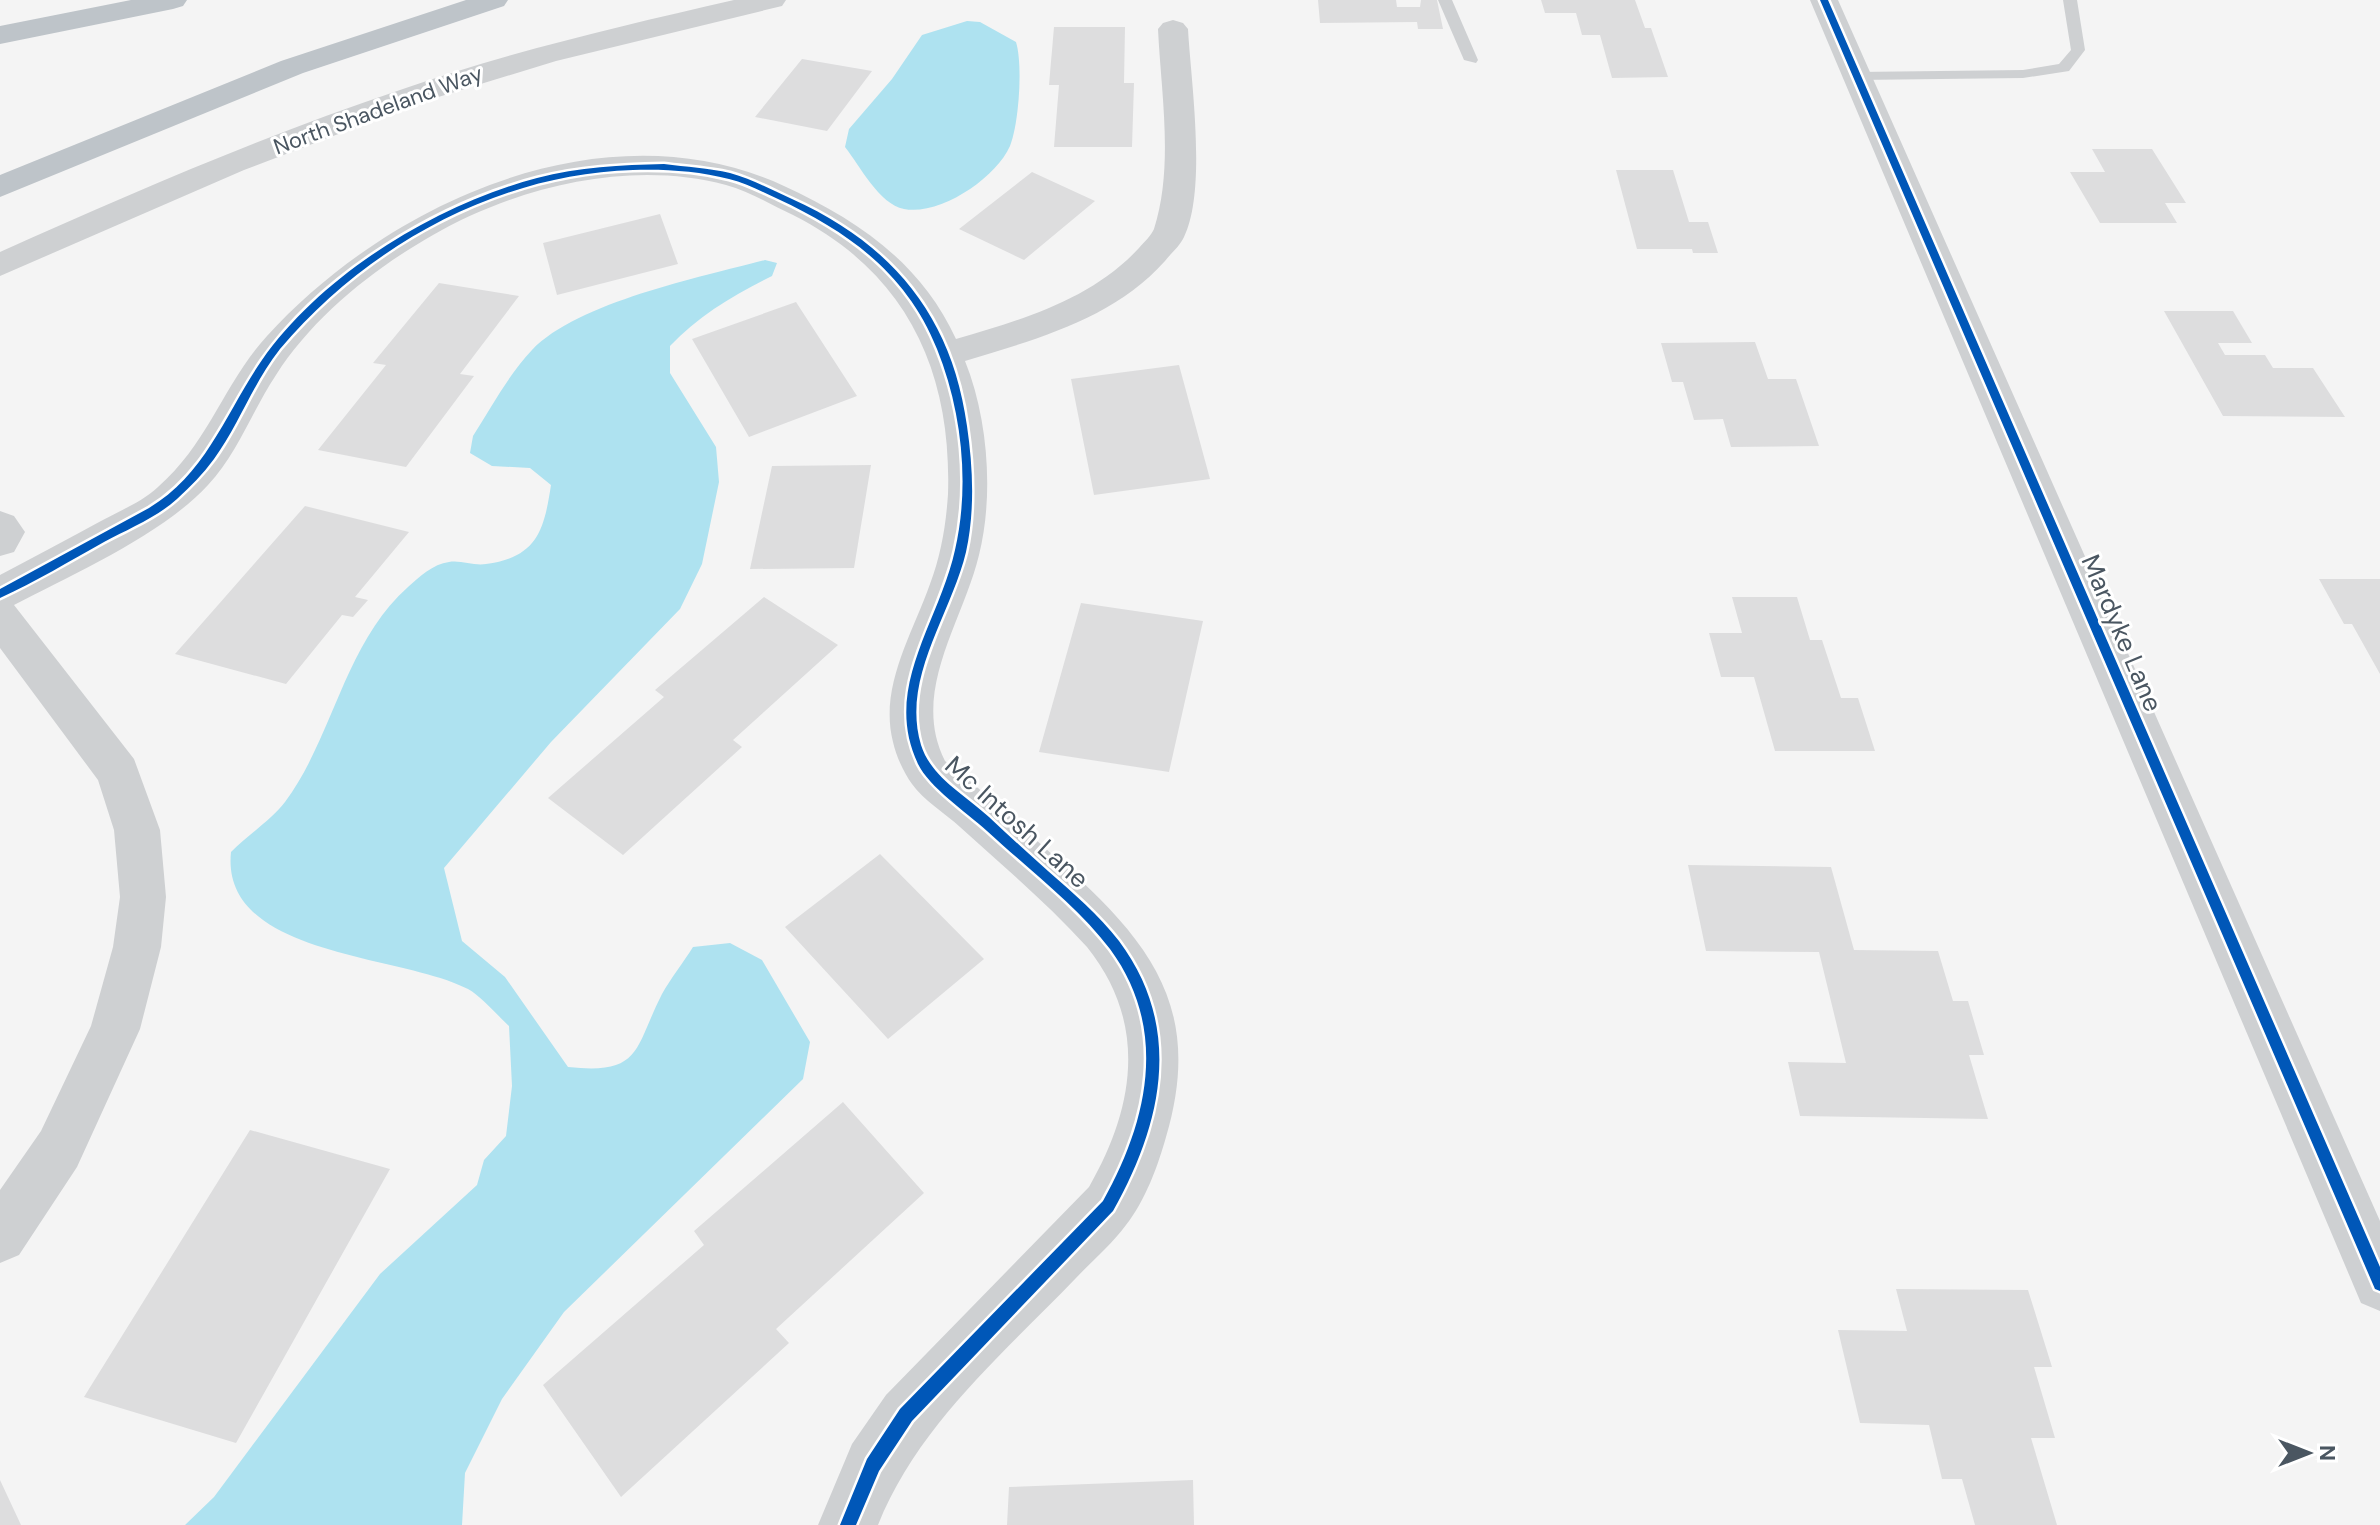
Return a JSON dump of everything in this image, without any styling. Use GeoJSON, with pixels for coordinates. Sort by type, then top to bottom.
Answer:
{"type":"FeatureCollection","features":[{"type":"Feature","properties":{"kind":"highway"},"geometry":{"type":"LineString","coordinates":[[0,35],[173,0]]}},
{"type":"Feature","properties":{"kind":"highway"},"geometry":{"type":"LineString","coordinates":[[0,187],[278,72],[364,40],[494,0]]}},
{"type":"Feature","properties":{"kind":"street","name":"North Shadeland Way"},"geometry":{"type":"LineString","coordinates":[[0,265],[225,166],[401,100],[521,61],[772,0]]}},
{"type":"Feature","properties":{"kind":"street","name":"Mardyke Lane"},"geometry":{"type":"LineString","coordinates":[[1824,0],[2380,1284]]}},
{"type":"Feature","properties":{"kind":"street"},"geometry":{"type":"LineString","coordinates":[[943,355],[1038,327],[1092,302],[1137,271],[1169,235],[1180,177],[1173,29]]}},
{"type":"Feature","properties":{"kind":"street","name":"Mc Intosh Lane"},"geometry":{"type":"LineString","coordinates":[[0,594],[167,503],[212,453],[256,374],[279,344],[350,276],[401,241],[455,211],[532,182],[594,170],[655,167],[713,173],[762,187],[822,216],[876,253],[910,287],[934,326],[964,431],[967,499],[950,592],[913,681],[908,717],[916,753],[929,774],[1088,916],[1123,957],[1137,981],[1145,1007],[1154,1062],[1154,1092],[1148,1121],[1125,1179],[1108,1206],[906,1415],[873,1465],[848,1525]]}},
{"type":"Feature","properties":{"kind":"street"},"geometry":{"type":"LineString","coordinates":[[0,526],[5,532],[0,541]]}},
{"type":"Feature","properties":{"kind":"street"},"geometry":{"type":"LineString","coordinates":[[0,617],[118,772],[137,830],[143,897],[137,947],[115,1029],[59,1149],[0,1236]]}},
{"type":"Feature","properties":{"kind":"lane"},"geometry":{"type":"LineString","coordinates":[[1445,0],[1471,60]]}},
{"type":"Feature","properties":{"kind":"lane"},"geometry":{"type":"LineString","coordinates":[[1857,76],[2023,74],[2064,68],[2078,50],[2070,0]]}},
{"type":"Feature","properties":{"kind":"water"},"geometry":{"type":"Polygon","coordinates":[[[967,21],[980,22],[1016,42],[1019,94],[1010,146],[980,182],[950,201],[918,210],[895,206],[878,192],[845,147],[849,129],[892,79],[922,35],[967,21]]]}},
{"type":"Feature","properties":{"kind":"water"},"geometry":{"type":"Polygon","coordinates":[[[765,260],[777,263],[772,276],[718,306],[670,346],[670,373],[716,447],[719,482],[702,564],[680,609],[551,742],[444,868],[462,941],[505,977],[568,1067],[610,1067],[623,1062],[639,1043],[662,994],[693,947],[730,943],[762,960],[810,1042],[803,1079],[564,1312],[502,1399],[465,1473],[462,1525],[185,1525],[214,1497],[380,1274],[477,1185],[484,1160],[506,1136],[512,1086],[509,1026],[479,997],[438,977],[321,947],[284,932],[254,913],[235,887],[231,852],[285,802],[316,749],[369,635],[386,610],[408,587],[437,565],[503,560],[517,555],[535,539],[545,516],[551,485],[530,468],[492,466],[470,453],[473,436],[508,380],[532,350],[553,333],[609,305],[675,283],[765,260]]]}},
{"type":"Feature","properties":{"kind":"building"},"geometry":{"type":"Polygon","coordinates":[[[1318,0],[1396,0],[1397,7],[1420,7],[1421,0],[1437,0],[1443,29],[1418,29],[1417,22],[1320,23],[1318,0]]]}},
{"type":"Feature","properties":{"kind":"building"},"geometry":{"type":"Polygon","coordinates":[[[1541,0],[1635,0],[1645,28],[1651,28],[1668,77],[1612,78],[1600,35],[1582,35],[1576,13],[1545,13],[1541,0]]]}},
{"type":"Feature","properties":{"kind":"building"},"geometry":{"type":"Polygon","coordinates":[[[1054,27],[1125,27],[1124,83],[1134,83],[1132,147],[1054,147],[1059,85],[1049,85],[1054,27]]]}},
{"type":"Feature","properties":{"kind":"building"},"geometry":{"type":"Polygon","coordinates":[[[802,59],[872,71],[827,131],[755,117],[802,59]]]}},
{"type":"Feature","properties":{"kind":"building"},"geometry":{"type":"Polygon","coordinates":[[[2092,149],[2152,149],[2186,203],[2165,203],[2177,223],[2100,223],[2070,172],[2105,172],[2092,149]]]}},
{"type":"Feature","properties":{"kind":"building"},"geometry":{"type":"Polygon","coordinates":[[[1616,170],[1673,170],[1689,222],[1708,222],[1718,253],[1693,253],[1692,249],[1637,249],[1616,170]]]}},
{"type":"Feature","properties":{"kind":"building"},"geometry":{"type":"Polygon","coordinates":[[[1032,172],[1095,201],[1024,260],[959,229],[1032,172]]]}},
{"type":"Feature","properties":{"kind":"building"},"geometry":{"type":"Polygon","coordinates":[[[660,214],[678,264],[557,295],[543,243],[660,214]]]}},
{"type":"Feature","properties":{"kind":"building"},"geometry":{"type":"Polygon","coordinates":[[[439,283],[519,296],[460,374],[474,376],[406,467],[318,450],[386,365],[373,363],[439,283]]]}},
{"type":"Feature","properties":{"kind":"building"},"geometry":{"type":"Polygon","coordinates":[[[796,302],[857,396],[749,437],[692,339],[796,302]]]}},
{"type":"Feature","properties":{"kind":"building"},"geometry":{"type":"Polygon","coordinates":[[[2164,311],[2233,311],[2252,343],[2218,343],[2225,355],[2265,355],[2273,368],[2313,368],[2345,417],[2223,416],[2164,311]]]}},
{"type":"Feature","properties":{"kind":"building"},"geometry":{"type":"Polygon","coordinates":[[[1755,342],[1768,379],[1796,379],[1819,446],[1731,447],[1723,419],[1694,420],[1683,382],[1672,382],[1661,343],[1755,342]]]}},
{"type":"Feature","properties":{"kind":"building"},"geometry":{"type":"Polygon","coordinates":[[[1179,365],[1210,479],[1094,495],[1071,379],[1179,365]]]}},
{"type":"Feature","properties":{"kind":"building"},"geometry":{"type":"Polygon","coordinates":[[[871,465],[854,568],[750,569],[772,466],[871,465]]]}},
{"type":"Feature","properties":{"kind":"building"},"geometry":{"type":"Polygon","coordinates":[[[305,506],[409,532],[355,597],[368,600],[353,617],[342,615],[286,684],[175,654],[305,506]]]}},
{"type":"Feature","properties":{"kind":"building"},"geometry":{"type":"Polygon","coordinates":[[[2319,579],[2380,579],[2380,674],[2352,624],[2344,624],[2319,579]]]}},
{"type":"Feature","properties":{"kind":"building"},"geometry":{"type":"Polygon","coordinates":[[[764,597],[838,645],[733,740],[742,747],[623,855],[548,798],[664,697],[655,690],[764,597]]]}},
{"type":"Feature","properties":{"kind":"building"},"geometry":{"type":"Polygon","coordinates":[[[1732,597],[1797,597],[1810,640],[1822,640],[1841,698],[1858,698],[1875,751],[1775,751],[1754,677],[1721,677],[1709,633],[1742,633],[1732,597]]]}},
{"type":"Feature","properties":{"kind":"building"},"geometry":{"type":"Polygon","coordinates":[[[1081,603],[1203,621],[1169,772],[1039,752],[1081,603]]]}},
{"type":"Feature","properties":{"kind":"building"},"geometry":{"type":"Polygon","coordinates":[[[880,854],[984,959],[888,1039],[785,927],[880,854]]]}},
{"type":"Feature","properties":{"kind":"building"},"geometry":{"type":"Polygon","coordinates":[[[1688,865],[1831,867],[1854,950],[1938,951],[1953,1001],[1968,1001],[1984,1055],[1969,1055],[1988,1119],[1800,1116],[1788,1062],[1846,1063],[1819,952],[1706,951],[1688,865]]]}},
{"type":"Feature","properties":{"kind":"building"},"geometry":{"type":"Polygon","coordinates":[[[843,1102],[924,1193],[776,1329],[789,1343],[621,1497],[543,1385],[704,1245],[694,1231],[843,1102]]]}},
{"type":"Feature","properties":{"kind":"building"},"geometry":{"type":"Polygon","coordinates":[[[250,1130],[390,1169],[236,1443],[84,1397],[250,1130]]]}},
{"type":"Feature","properties":{"kind":"building"},"geometry":{"type":"Polygon","coordinates":[[[1896,1289],[2028,1290],[2052,1367],[2034,1367],[2055,1438],[2031,1438],[2057,1525],[1975,1525],[1962,1479],[1942,1479],[1929,1425],[1860,1423],[1838,1330],[1907,1331],[1896,1289]]]}},
{"type":"Feature","properties":{"kind":"building"},"geometry":{"type":"Polygon","coordinates":[[[0,1480],[21,1525],[0,1525],[0,1480]]]}},
{"type":"Feature","properties":{"kind":"building"},"geometry":{"type":"Polygon","coordinates":[[[1193,1480],[1194,1525],[1007,1525],[1009,1487],[1193,1480]]]}},
{"type":"Feature","properties":{"kind":"cycle path"},"geometry":{"type":"LineString","coordinates":[[1824,0],[2380,1284]]}},
{"type":"Feature","properties":{"kind":"cycle path"},"geometry":{"type":"LineString","coordinates":[[0,594],[165,503],[210,457],[268,359],[319,302],[368,262],[421,227],[479,200],[539,180],[602,169],[664,167],[726,175],[744,180],[825,218],[879,257],[901,280],[936,335],[949,366],[958,400],[967,476],[966,515],[960,553],[919,665],[913,692],[911,719],[916,746],[929,774],[1080,908],[1104,932],[1124,959],[1140,989],[1149,1020],[1153,1052],[1152,1084],[1147,1116],[1137,1147],[1108,1206],[906,1415],[873,1465],[848,1525]]}}]}
